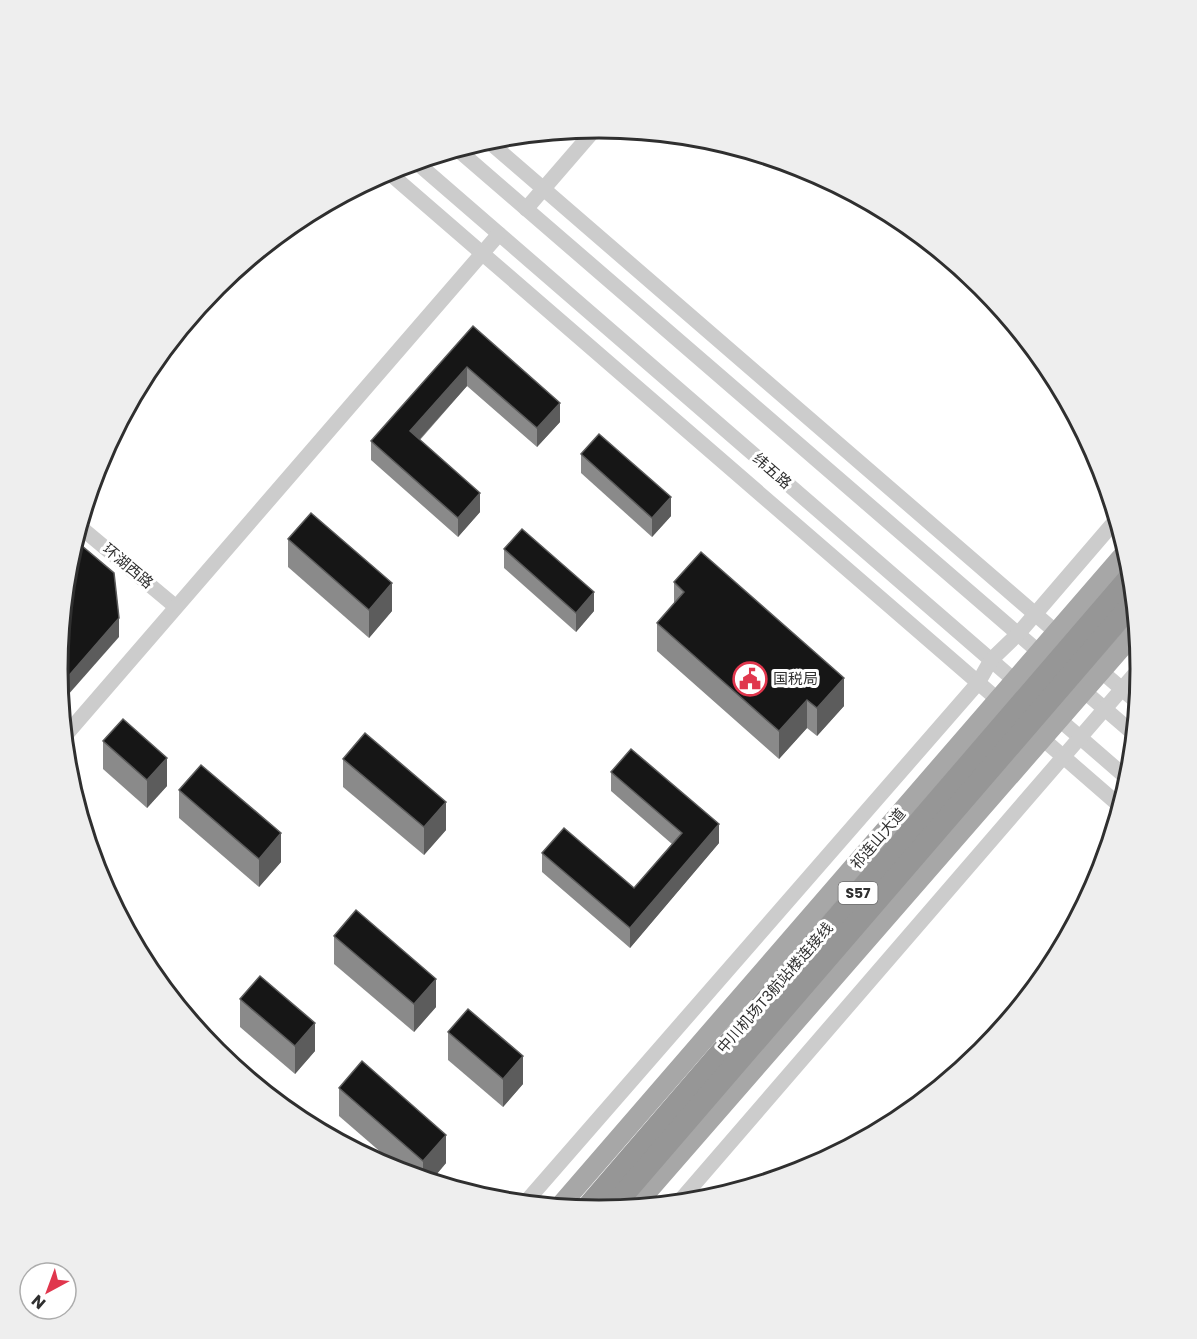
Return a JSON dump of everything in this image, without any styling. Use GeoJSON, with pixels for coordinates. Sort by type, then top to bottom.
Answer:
{"type":"FeatureCollection","features":[{"type":"Feature","properties":{"kind":"highway","name":"中川机场T3航站楼连接线"},"geometry":{"type":"LineString","coordinates":[[594,1200],[1123,586]]}},
{"type":"Feature","properties":{"kind":"highway","name":"中川机场T3航站楼连接线"},"geometry":{"type":"LineString","coordinates":[[619,1199],[1126,611]]}},
{"type":"Feature","properties":{"kind":"main road","name":"祁连山大道"},"geometry":{"type":"LineString","coordinates":[[566,1199],[1118,561]]}},
{"type":"Feature","properties":{"kind":"main road"},"geometry":{"type":"LineString","coordinates":[[643,1198],[1128,640]]}},
{"type":"Feature","properties":{"kind":"street"},"geometry":{"type":"LineString","coordinates":[[526,209],[587,139]]}},
{"type":"Feature","properties":{"kind":"street"},"geometry":{"type":"LineString","coordinates":[[497,149],[1129,695]]}},
{"type":"Feature","properties":{"kind":"street"},"geometry":{"type":"LineString","coordinates":[[465,156],[1126,727]]}},
{"type":"Feature","properties":{"kind":"street","name":"纬五路"},"geometry":{"type":"LineString","coordinates":[[424,169],[1119,771]]}},
{"type":"Feature","properties":{"kind":"street"},"geometry":{"type":"LineString","coordinates":[[396,179],[1113,800]]}},
{"type":"Feature","properties":{"kind":"street"},"geometry":{"type":"LineString","coordinates":[[71,729],[499,234]]}},
{"type":"Feature","properties":{"kind":"street"},"geometry":{"type":"LineString","coordinates":[[531,1196],[978,683],[991,660],[1036,615],[1110,528]]}},
{"type":"Feature","properties":{"kind":"street","name":"环湖西路"},"geometry":{"type":"LineString","coordinates":[[86,532],[176,607]]}},
{"type":"Feature","properties":{"kind":"street"},"geometry":{"type":"LineString","coordinates":[[687,1193],[1129,680]]}},
{"type":"Feature","properties":{"kind":"building"},"geometry":{"type":"Polygon","coordinates":[[[473,326],[560,403],[537,428],[467,367],[410,431],[480,493],[458,518],[371,441],[473,326]]]}},
{"type":"Feature","properties":{"kind":"building"},"geometry":{"type":"Polygon","coordinates":[[[599,434],[671,497],[652,518],[581,454],[599,434]]]}},
{"type":"Feature","properties":{"kind":"building"},"geometry":{"type":"Polygon","coordinates":[[[311,513],[392,583],[369,610],[288,539],[311,513]]]}},
{"type":"Feature","properties":{"kind":"building"},"geometry":{"type":"Polygon","coordinates":[[[522,529],[594,592],[576,613],[504,549],[522,529]]]}},
{"type":"Feature","properties":{"kind":"building"},"geometry":{"type":"Polygon","coordinates":[[[83,546],[114,573],[119,618],[68,676],[72,600],[83,546]]]}},
{"type":"Feature","properties":{"kind":"building","name":"国税局"},"geometry":{"type":"Polygon","coordinates":[[[701,552],[844,678],[817,708],[807,700],[779,731],[657,623],[684,592],[674,582],[701,552]]]}},
{"type":"Feature","properties":{"kind":"building"},"geometry":{"type":"Polygon","coordinates":[[[123,719],[167,758],[147,780],[103,741],[123,719]]]}},
{"type":"Feature","properties":{"kind":"building"},"geometry":{"type":"Polygon","coordinates":[[[365,733],[446,802],[424,827],[343,759],[365,733]]]}},
{"type":"Feature","properties":{"kind":"building"},"geometry":{"type":"Polygon","coordinates":[[[631,749],[719,824],[630,928],[542,853],[564,828],[634,888],[682,833],[611,772],[631,749]]]}},
{"type":"Feature","properties":{"kind":"building"},"geometry":{"type":"Polygon","coordinates":[[[201,765],[281,833],[259,859],[179,790],[201,765]]]}},
{"type":"Feature","properties":{"kind":"building"},"geometry":{"type":"Polygon","coordinates":[[[356,910],[436,979],[414,1004],[334,936],[356,910]]]}},
{"type":"Feature","properties":{"kind":"building"},"geometry":{"type":"Polygon","coordinates":[[[260,976],[315,1023],[295,1046],[240,999],[260,976]]]}},
{"type":"Feature","properties":{"kind":"building"},"geometry":{"type":"Polygon","coordinates":[[[468,1009],[523,1056],[503,1079],[448,1032],[468,1009]]]}},
{"type":"Feature","properties":{"kind":"building"},"geometry":{"type":"Polygon","coordinates":[[[362,1061],[446,1135],[423,1161],[339,1088],[362,1061]]]}},
{"type":"Feature","properties":{"kind":"place","name":"国税局"},"geometry":{"type":"Point","coordinates":[750,679]}}]}
